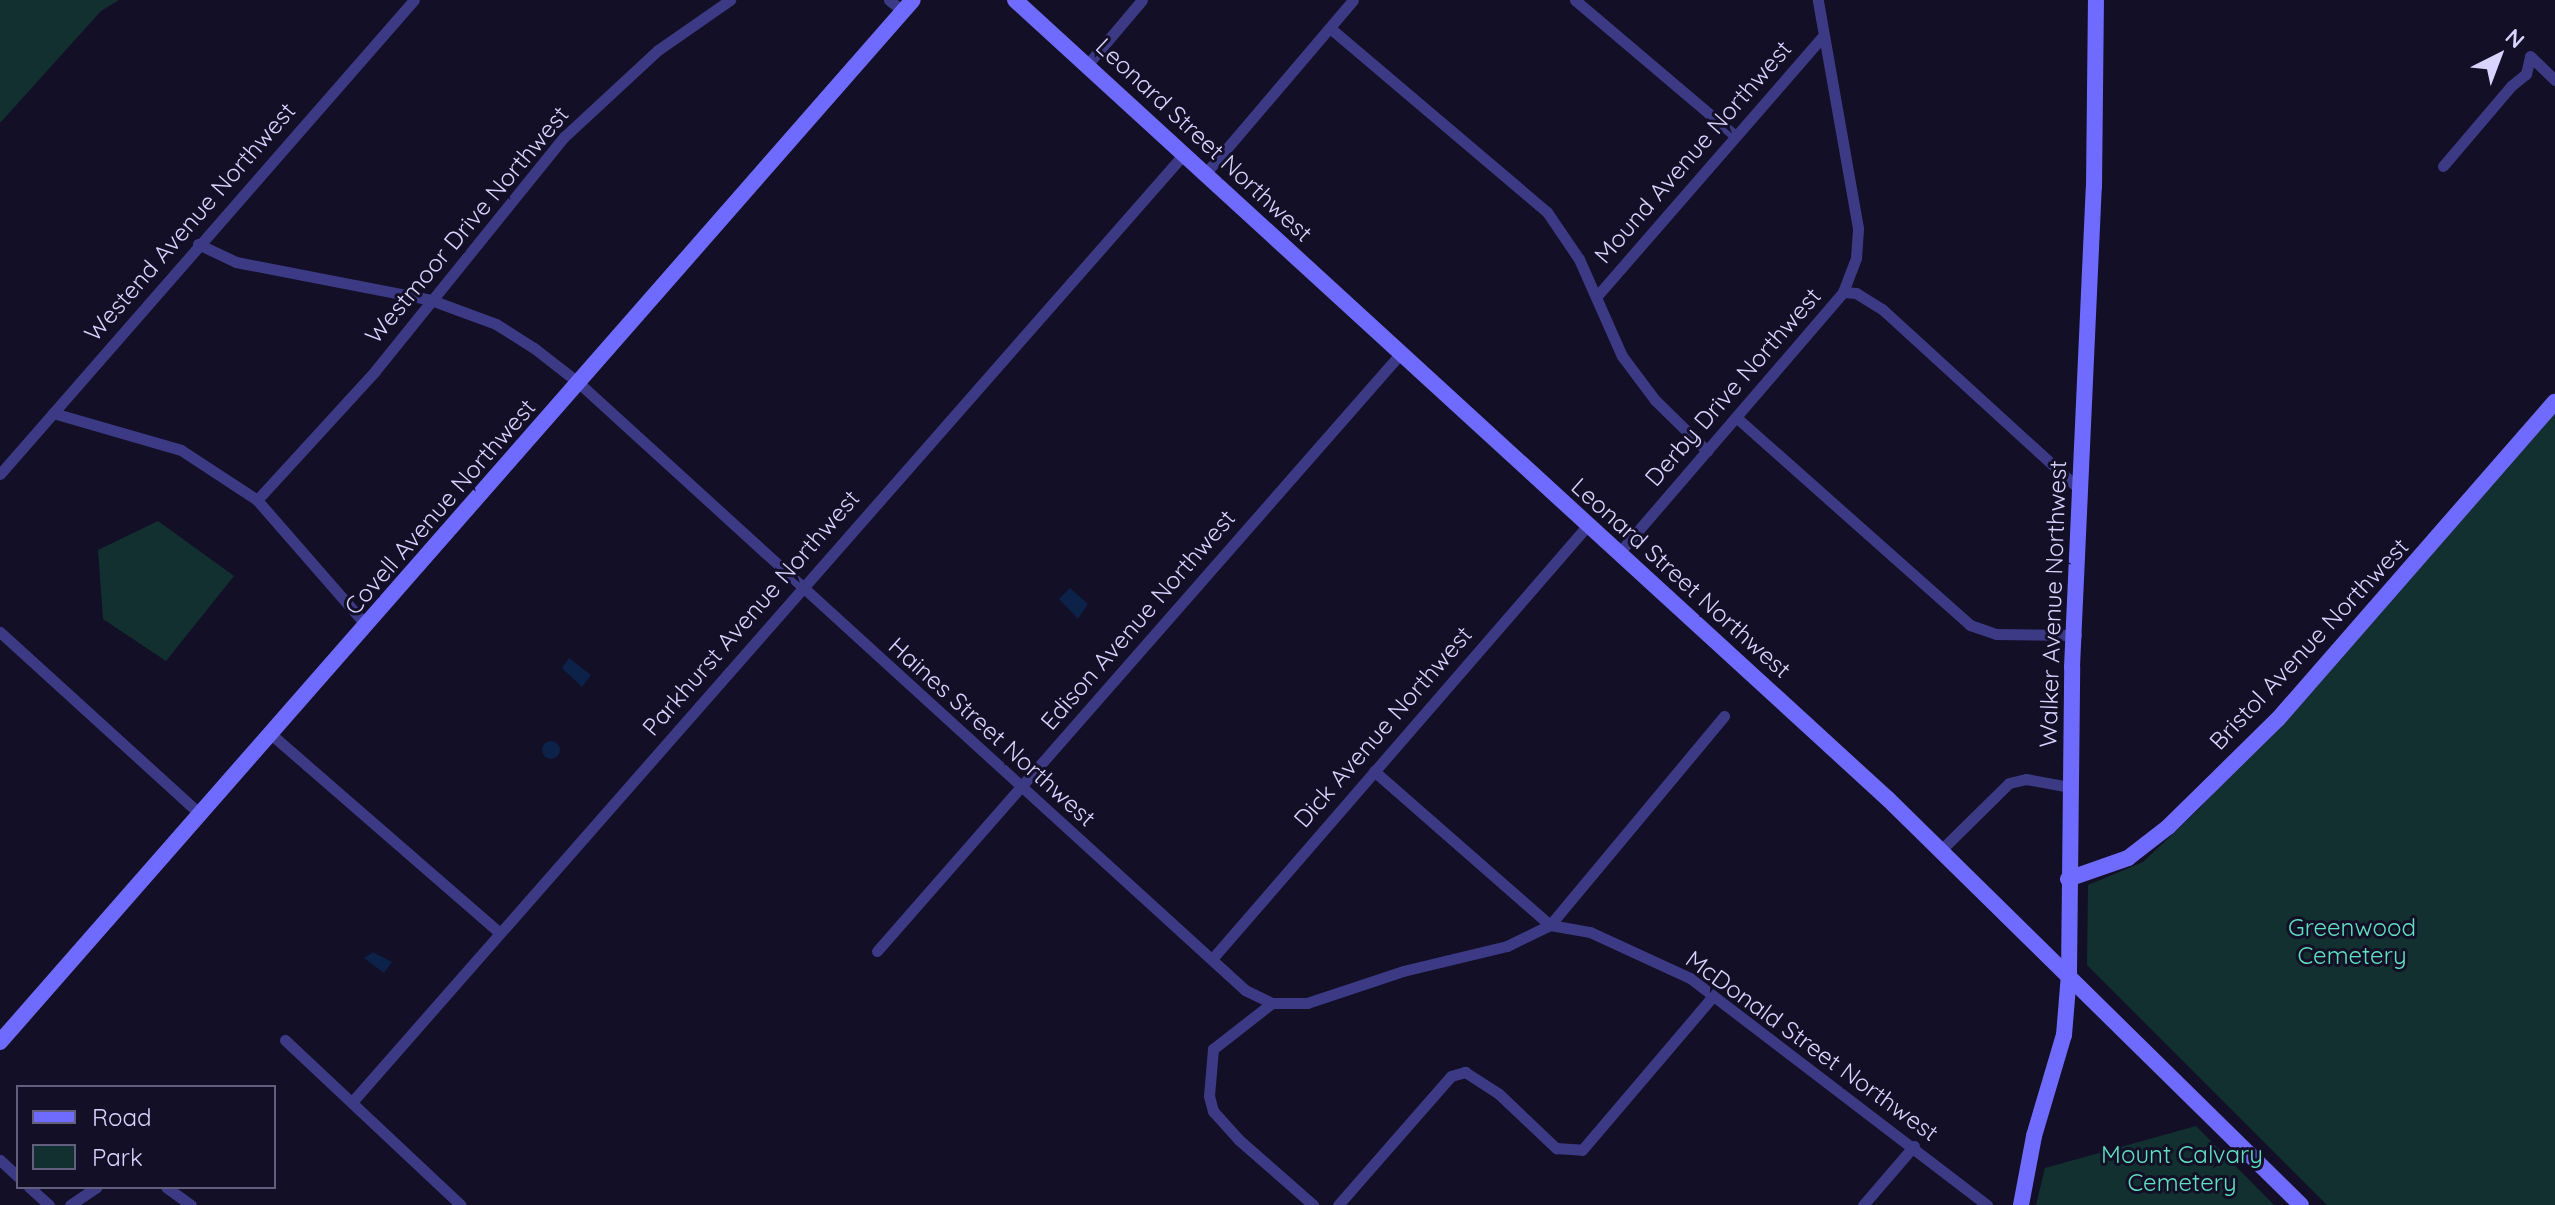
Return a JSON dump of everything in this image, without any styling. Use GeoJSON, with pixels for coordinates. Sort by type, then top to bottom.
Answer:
{"type":"FeatureCollection","features":[{"type":"Feature","properties":{"kind":"main road","name":"Leonard Street Northwest"},"geometry":{"type":"LineString","coordinates":[[1015,0],[1941,850],[2301,1205]]}},
{"type":"Feature","properties":{"kind":"main road","name":"Walker Avenue Northwest"},"geometry":{"type":"LineString","coordinates":[[2021,1205],[2034,1136],[2064,1035],[2069,974],[2070,787],[2096,0]]}},
{"type":"Feature","properties":{"kind":"main road","name":"Covell Avenue Northwest"},"geometry":{"type":"LineString","coordinates":[[0,1042],[580,384],[908,6]]}},
{"type":"Feature","properties":{"kind":"main road","name":"Bristol Avenue Northwest"},"geometry":{"type":"LineString","coordinates":[[2068,879],[2128,858],[2168,827],[2278,719],[2555,402]]}},
{"type":"Feature","properties":{"kind":"street","name":"Westend Avenue Northwest"},"geometry":{"type":"LineString","coordinates":[[0,474],[414,0]]}},
{"type":"Feature","properties":{"kind":"street","name":"Westmoor Drive Northwest"},"geometry":{"type":"LineString","coordinates":[[257,500],[357,391],[564,137],[648,58],[730,0]]}},
{"type":"Feature","properties":{"kind":"street"},"geometry":{"type":"LineString","coordinates":[[889,0],[908,6]]}},
{"type":"Feature","properties":{"kind":"street"},"geometry":{"type":"LineString","coordinates":[[1087,65],[1142,0]]}},
{"type":"Feature","properties":{"kind":"street"},"geometry":{"type":"LineString","coordinates":[[1205,174],[1353,0]]}},
{"type":"Feature","properties":{"kind":"street"},"geometry":{"type":"LineString","coordinates":[[1575,0],[1734,135]]}},
{"type":"Feature","properties":{"kind":"street","name":"Derby Drive Northwest"},"geometry":{"type":"LineString","coordinates":[[1618,554],[1843,292],[1856,258],[1858,228],[1821,38],[1818,0]]}},
{"type":"Feature","properties":{"kind":"street"},"geometry":{"type":"LineString","coordinates":[[1330,28],[1547,212],[1597,296],[1622,356],[1655,400],[1707,451]]}},
{"type":"Feature","properties":{"kind":"street","name":"Mound Avenue Northwest"},"geometry":{"type":"LineString","coordinates":[[1597,296],[1821,38]]}},
{"type":"Feature","properties":{"kind":"street"},"geometry":{"type":"LineString","coordinates":[[2443,166],[2511,86],[2526,74],[2530,56],[2555,80]]}},
{"type":"Feature","properties":{"kind":"street","name":"Parkhurst Avenue Northwest"},"geometry":{"type":"LineString","coordinates":[[352,1102],[1184,154]]}},
{"type":"Feature","properties":{"kind":"street","name":"Haines Street Northwest"},"geometry":{"type":"LineString","coordinates":[[198,244],[236,262],[431,300],[496,324],[580,384],[1020,789],[1245,990],[1272,1003]]}},
{"type":"Feature","properties":{"kind":"street"},"geometry":{"type":"LineString","coordinates":[[1843,292],[1856,293],[1882,309],[2081,492]]}},
{"type":"Feature","properties":{"kind":"street","name":"Edison Avenue Northwest"},"geometry":{"type":"LineString","coordinates":[[877,951],[1401,353]]}},
{"type":"Feature","properties":{"kind":"street"},"geometry":{"type":"LineString","coordinates":[[53,413],[181,450],[257,500],[367,626]]}},
{"type":"Feature","properties":{"kind":"street"},"geometry":{"type":"LineString","coordinates":[[1737,418],[1970,625],[1996,634],[2076,635]]}},
{"type":"Feature","properties":{"kind":"street","name":"Dick Avenue Northwest"},"geometry":{"type":"LineString","coordinates":[[1212,959],[1588,525]]}},
{"type":"Feature","properties":{"kind":"street"},"geometry":{"type":"LineString","coordinates":[[0,632],[201,815]]}},
{"type":"Feature","properties":{"kind":"street"},"geometry":{"type":"LineString","coordinates":[[1313,1205],[1238,1139],[1213,1111],[1209,1096],[1213,1049],[1272,1003],[1307,1003],[1403,971],[1507,946],[1550,925],[1724,716]]}},
{"type":"Feature","properties":{"kind":"street"},"geometry":{"type":"LineString","coordinates":[[272,735],[499,932]]}},
{"type":"Feature","properties":{"kind":"street"},"geometry":{"type":"LineString","coordinates":[[1374,771],[1550,925]]}},
{"type":"Feature","properties":{"kind":"street"},"geometry":{"type":"LineString","coordinates":[[1941,850],[2009,783],[2026,779],[2070,787]]}},
{"type":"Feature","properties":{"kind":"street","name":"McDonald Street Northwest"},"geometry":{"type":"LineString","coordinates":[[1550,925],[1590,932],[1690,978],[1914,1146],[1987,1205]]}},
{"type":"Feature","properties":{"kind":"street"},"geometry":{"type":"LineString","coordinates":[[1338,1205],[1451,1076],[1465,1072],[1499,1094],[1556,1148],[1582,1150],[1713,996]]}},
{"type":"Feature","properties":{"kind":"street"},"geometry":{"type":"LineString","coordinates":[[285,1040],[461,1205]]}},
{"type":"Feature","properties":{"kind":"street"},"geometry":{"type":"LineString","coordinates":[[1863,1205],[1914,1146]]}},
{"type":"Feature","properties":{"kind":"street"},"geometry":{"type":"LineString","coordinates":[[0,1160],[16,1175]]}},
{"type":"Feature","properties":{"kind":"street"},"geometry":{"type":"LineString","coordinates":[[31,1189],[49,1205]]}},
{"type":"Feature","properties":{"kind":"street"},"geometry":{"type":"LineString","coordinates":[[70,1205],[94,1189]]}},
{"type":"Feature","properties":{"kind":"street"},"geometry":{"type":"LineString","coordinates":[[169,1189],[191,1205]]}},
{"type":"Feature","properties":{"kind":"green space"},"geometry":{"type":"Polygon","coordinates":[[[0,0],[119,0],[101,11],[0,123],[0,0]]]}},
{"type":"Feature","properties":{"kind":"green space","name":"Greenwood Cemetery"},"geometry":{"type":"Polygon","coordinates":[[[2555,405],[2555,1205],[2327,1205],[2087,965],[2088,885],[2143,862],[2200,808],[2555,405]]]}},
{"type":"Feature","properties":{"kind":"green space"},"geometry":{"type":"Polygon","coordinates":[[[158,521],[234,576],[166,661],[103,619],[98,550],[158,521]]]}},
{"type":"Feature","properties":{"kind":"green space","name":"Mount Calvary Cemetery"},"geometry":{"type":"Polygon","coordinates":[[[2196,1126],[2274,1205],[2036,1205],[2045,1168],[2196,1126]]]}},
{"type":"Feature","properties":{"kind":"water"},"geometry":{"type":"Polygon","coordinates":[[[1070,588],[1088,604],[1078,619],[1059,599],[1070,588]]]}},
{"type":"Feature","properties":{"kind":"water"},"geometry":{"type":"Polygon","coordinates":[[[569,658],[591,675],[582,687],[562,668],[569,658]]]}},
{"type":"Feature","properties":{"kind":"water"},"geometry":{"type":"Polygon","coordinates":[[[551,741],[560,750],[551,759],[542,750],[551,741]]]}},
{"type":"Feature","properties":{"kind":"water"},"geometry":{"type":"Polygon","coordinates":[[[373,952],[392,962],[384,973],[364,958],[373,952]]]}}]}
